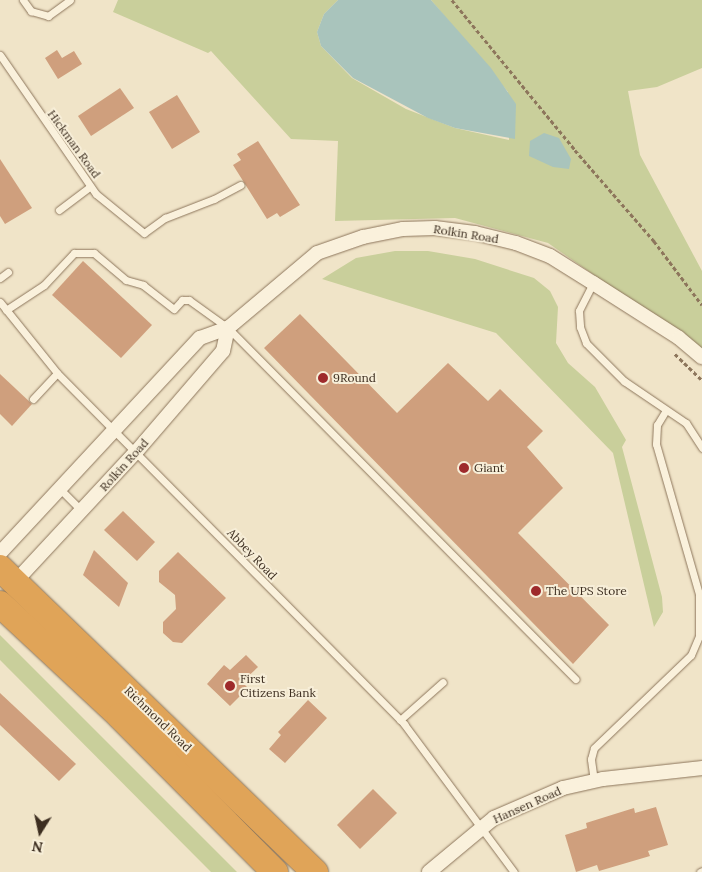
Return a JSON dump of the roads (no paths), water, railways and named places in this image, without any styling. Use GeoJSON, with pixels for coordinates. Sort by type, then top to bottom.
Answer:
{"type":"FeatureCollection","features":[{"type":"Feature","properties":{"kind":"highway","name":"Richmond Road"},"geometry":{"type":"LineString","coordinates":[[5,578],[314,872]]}},
{"type":"Feature","properties":{"kind":"highway","name":"Richmond Road"},"geometry":{"type":"LineString","coordinates":[[0,604],[120,716],[275,872]]}},
{"type":"Feature","properties":{"kind":"street","name":"Rolkin Road"},"geometry":{"type":"LineString","coordinates":[[0,553],[200,338],[228,328],[317,253],[362,237],[402,229],[454,229],[516,243],[550,256],[679,338],[702,357]]}},
{"type":"Feature","properties":{"kind":"street","name":"Rolkin Road"},"geometry":{"type":"LineString","coordinates":[[5,578],[82,511],[136,452],[223,351],[228,328]]}},
{"type":"Feature","properties":{"kind":"street","name":"Hansen Road"},"geometry":{"type":"LineString","coordinates":[[429,872],[481,827],[528,802],[563,788],[594,781],[702,768]]}},
{"type":"Feature","properties":{"kind":"lane"},"geometry":{"type":"LineString","coordinates":[[23,0],[31,12],[48,16],[70,0]]}},
{"type":"Feature","properties":{"kind":"lane","name":"Hickman Road"},"geometry":{"type":"LineString","coordinates":[[0,56],[90,187],[144,233],[165,218],[214,199],[240,185]]}},
{"type":"Feature","properties":{"kind":"lane"},"geometry":{"type":"LineString","coordinates":[[59,210],[90,187]]}},
{"type":"Feature","properties":{"kind":"lane"},"geometry":{"type":"LineString","coordinates":[[6,310],[44,285],[74,253],[94,253],[126,280],[144,285],[174,309],[182,300],[189,300],[228,328],[575,679]]}},
{"type":"Feature","properties":{"kind":"lane"},"geometry":{"type":"LineString","coordinates":[[0,278],[8,272]]}},
{"type":"Feature","properties":{"kind":"lane"},"geometry":{"type":"LineString","coordinates":[[593,283],[579,311],[580,327],[586,343],[624,381],[690,426],[702,448]]}},
{"type":"Feature","properties":{"kind":"lane","name":"Abbey Road"},"geometry":{"type":"LineString","coordinates":[[0,302],[58,373],[400,720],[514,872]]}},
{"type":"Feature","properties":{"kind":"lane"},"geometry":{"type":"LineString","coordinates":[[33,399],[58,373]]}},
{"type":"Feature","properties":{"kind":"lane"},"geometry":{"type":"LineString","coordinates":[[594,781],[591,759],[594,748],[691,655],[697,644],[701,611],[699,594],[656,444],[657,425],[666,410]]}},
{"type":"Feature","properties":{"kind":"lane"},"geometry":{"type":"LineString","coordinates":[[60,489],[82,511]]}},
{"type":"Feature","properties":{"kind":"lane"},"geometry":{"type":"LineString","coordinates":[[400,720],[443,682]]}},
{"type":"Feature","properties":{"kind":"water"},"geometry":{"type":"Polygon","coordinates":[[[338,0],[431,0],[491,68],[516,104],[515,139],[455,128],[428,118],[353,78],[321,46],[317,32],[324,14],[338,0]]]}},
{"type":"Feature","properties":{"kind":"water"},"geometry":{"type":"Polygon","coordinates":[[[544,133],[559,138],[571,159],[569,169],[553,167],[529,156],[530,141],[544,133]]]}},
{"type":"Feature","properties":{"kind":"place","name":"9Round"},"geometry":{"type":"Point","coordinates":[323,378]}},
{"type":"Feature","properties":{"kind":"place","name":"Giant"},"geometry":{"type":"Point","coordinates":[464,468]}},
{"type":"Feature","properties":{"kind":"place","name":"The UPS Store"},"geometry":{"type":"Point","coordinates":[536,591]}},
{"type":"Feature","properties":{"kind":"place","name":"First Citizens Bank"},"geometry":{"type":"Point","coordinates":[230,686]}}]}
